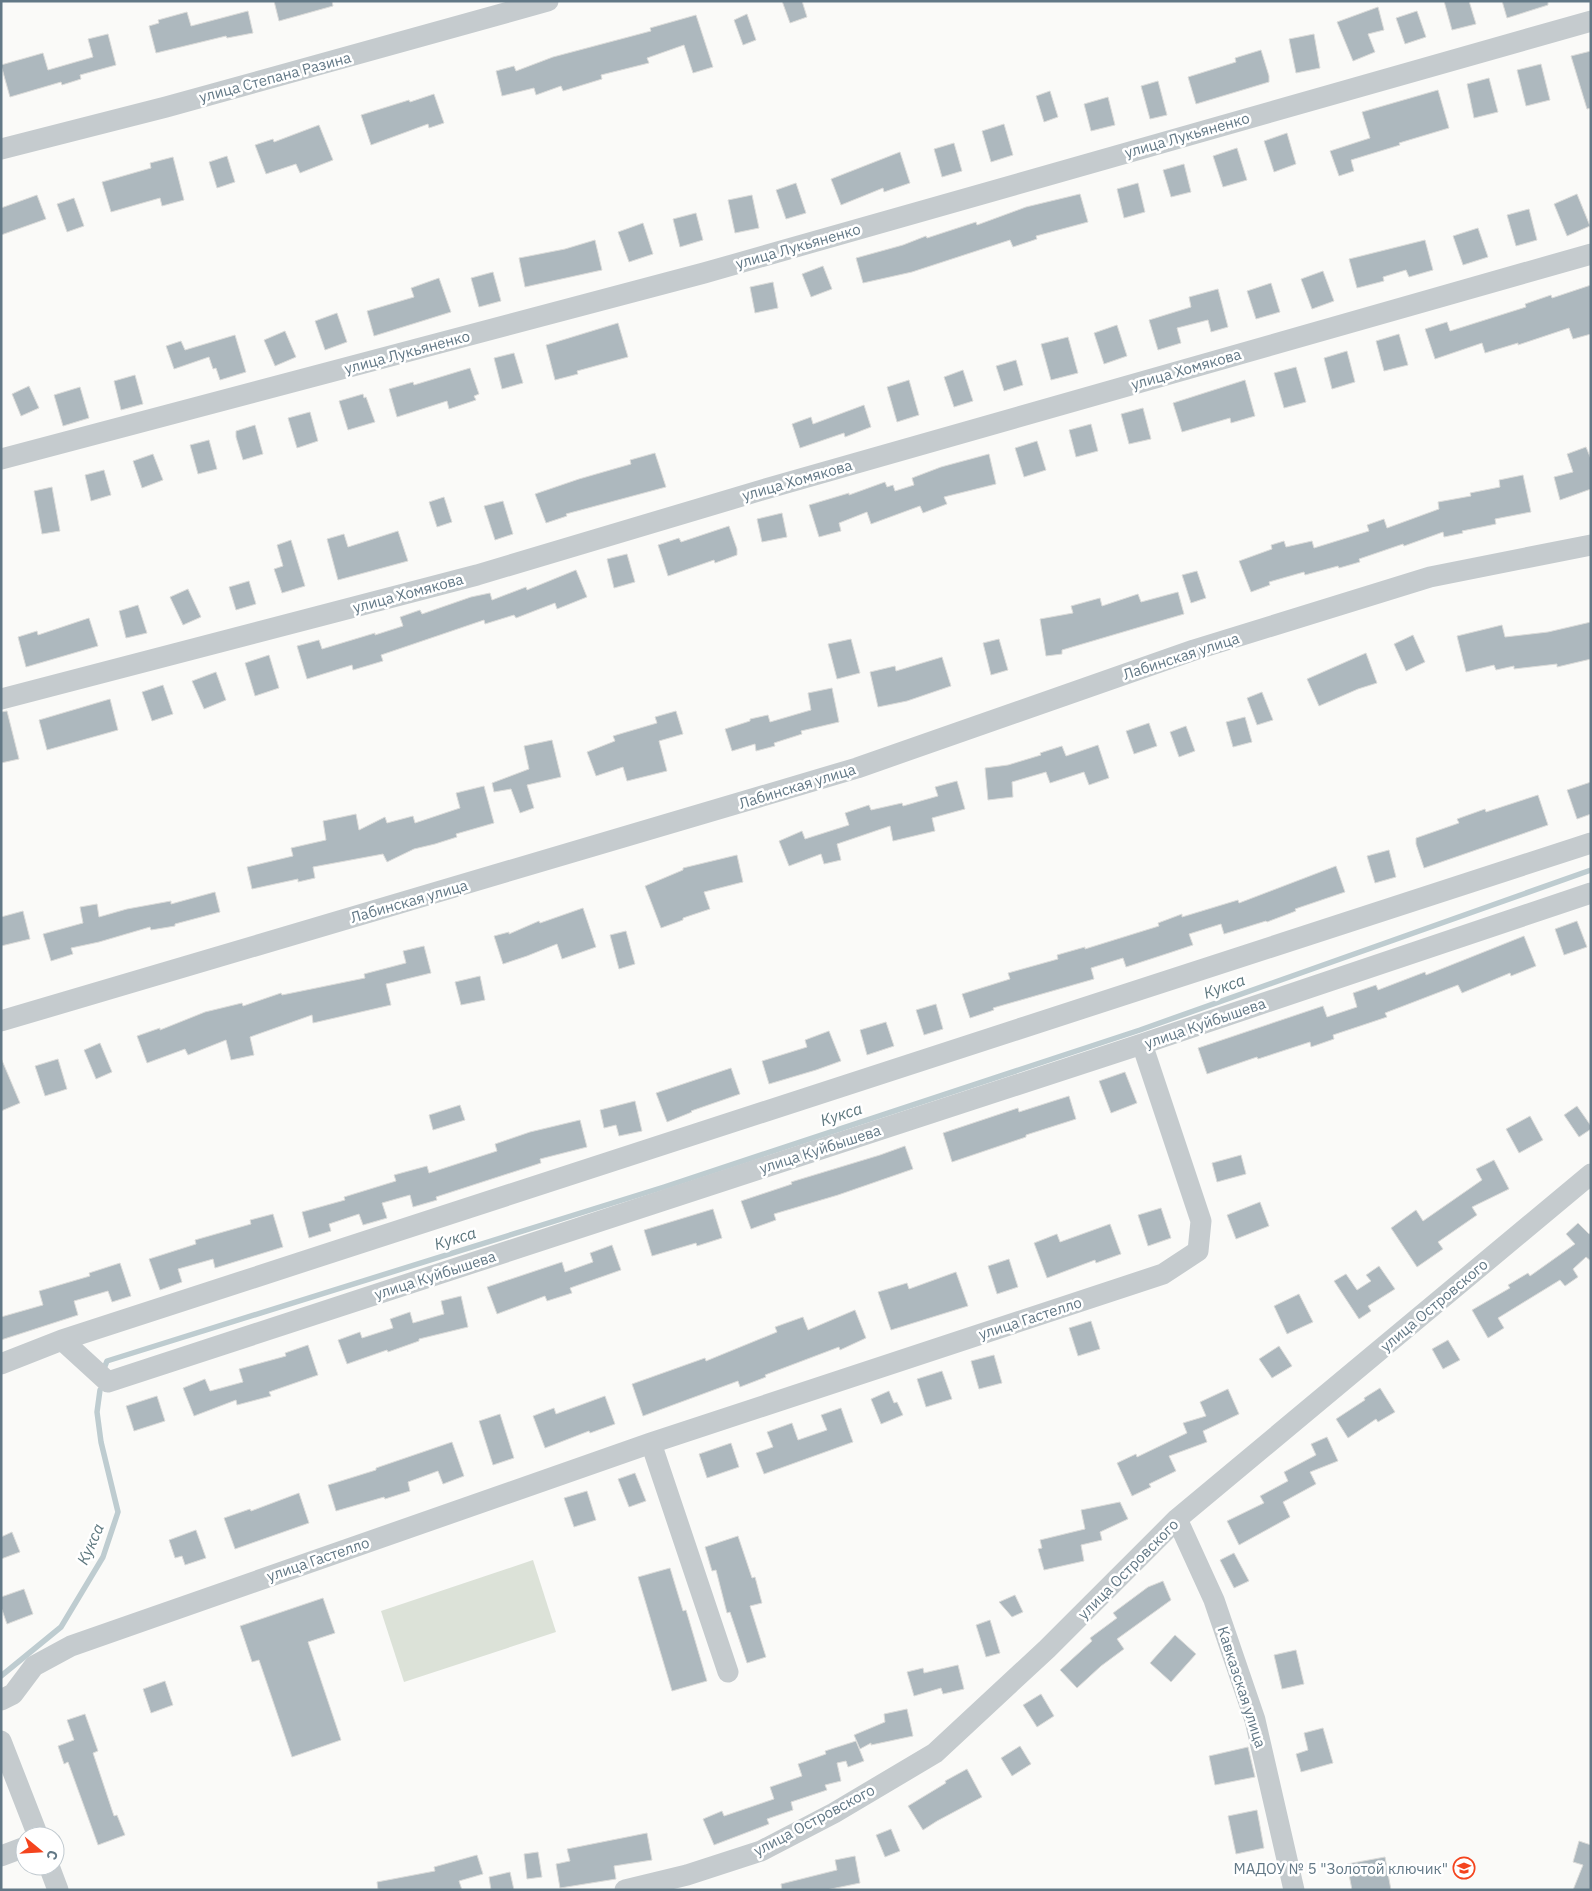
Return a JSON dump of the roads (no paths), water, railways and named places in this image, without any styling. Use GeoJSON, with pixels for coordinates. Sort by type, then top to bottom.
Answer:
{"type":"FeatureCollection","features":[{"type":"Feature","properties":{"kind":"street","name":"улица Степана Разина"},"geometry":{"type":"LineString","coordinates":[[1,149],[166,107],[548,1]]}},
{"type":"Feature","properties":{"kind":"street","name":"улица Лукьяненко"},"geometry":{"type":"LineString","coordinates":[[1,459],[704,273],[1591,21]]}},
{"type":"Feature","properties":{"kind":"street","name":"улица Хомякова"},"geometry":{"type":"LineString","coordinates":[[1,699],[477,575],[771,488],[1591,254]]}},
{"type":"Feature","properties":{"kind":"street","name":"Лабинская улица"},"geometry":{"type":"LineString","coordinates":[[1,1021],[857,768],[1194,650],[1430,577],[1591,545]]}},
{"type":"Feature","properties":{"kind":"street"},"geometry":{"type":"LineString","coordinates":[[1,1364],[62,1340],[1591,843]]}},
{"type":"Feature","properties":{"kind":"street","name":"улица Куйбышева"},"geometry":{"type":"LineString","coordinates":[[62,1340],[108,1382],[1142,1044],[1591,893]]}},
{"type":"Feature","properties":{"kind":"street","name":"улица Гастелло"},"geometry":{"type":"LineString","coordinates":[[1,1700],[13,1694],[34,1666],[71,1646],[651,1443],[1163,1274],[1198,1251],[1201,1221],[1142,1044]]}},
{"type":"Feature","properties":{"kind":"street","name":"улица Островского"},"geometry":{"type":"LineString","coordinates":[[624,1890],[686,1875],[761,1851],[834,1813],[936,1753],[1047,1649],[1177,1519],[1591,1174]]}},
{"type":"Feature","properties":{"kind":"street"},"geometry":{"type":"LineString","coordinates":[[651,1443],[728,1672]]}},
{"type":"Feature","properties":{"kind":"street","name":"Кавказская улица"},"geometry":{"type":"LineString","coordinates":[[1177,1519],[1214,1600],[1255,1720],[1294,1890]]}},
{"type":"Feature","properties":{"kind":"street"},"geometry":{"type":"LineString","coordinates":[[1,1742],[34,1826]]}},
{"type":"Feature","properties":{"kind":"street"},"geometry":{"type":"LineString","coordinates":[[1,1856],[15,1851]]}},
{"type":"Feature","properties":{"kind":"street"},"geometry":{"type":"LineString","coordinates":[[53,1876],[58,1890]]}},
{"type":"Feature","properties":{"kind":"waterway","name":"Кукса"},"geometry":{"type":"LineString","coordinates":[[103,1371],[107,1361],[664,1187],[1140,1030],[1591,870]]}},
{"type":"Feature","properties":{"kind":"waterway","name":"Кукса"},"geometry":{"type":"LineString","coordinates":[[1,1676],[61,1627],[103,1557],[118,1512],[101,1442],[97,1412],[100,1390]]}},
{"type":"Feature","properties":{"kind":"place","name":"МАДОУ № 5 \"Золотой ключик\""},"geometry":{"type":"Point","coordinates":[1464,1868]}}]}
